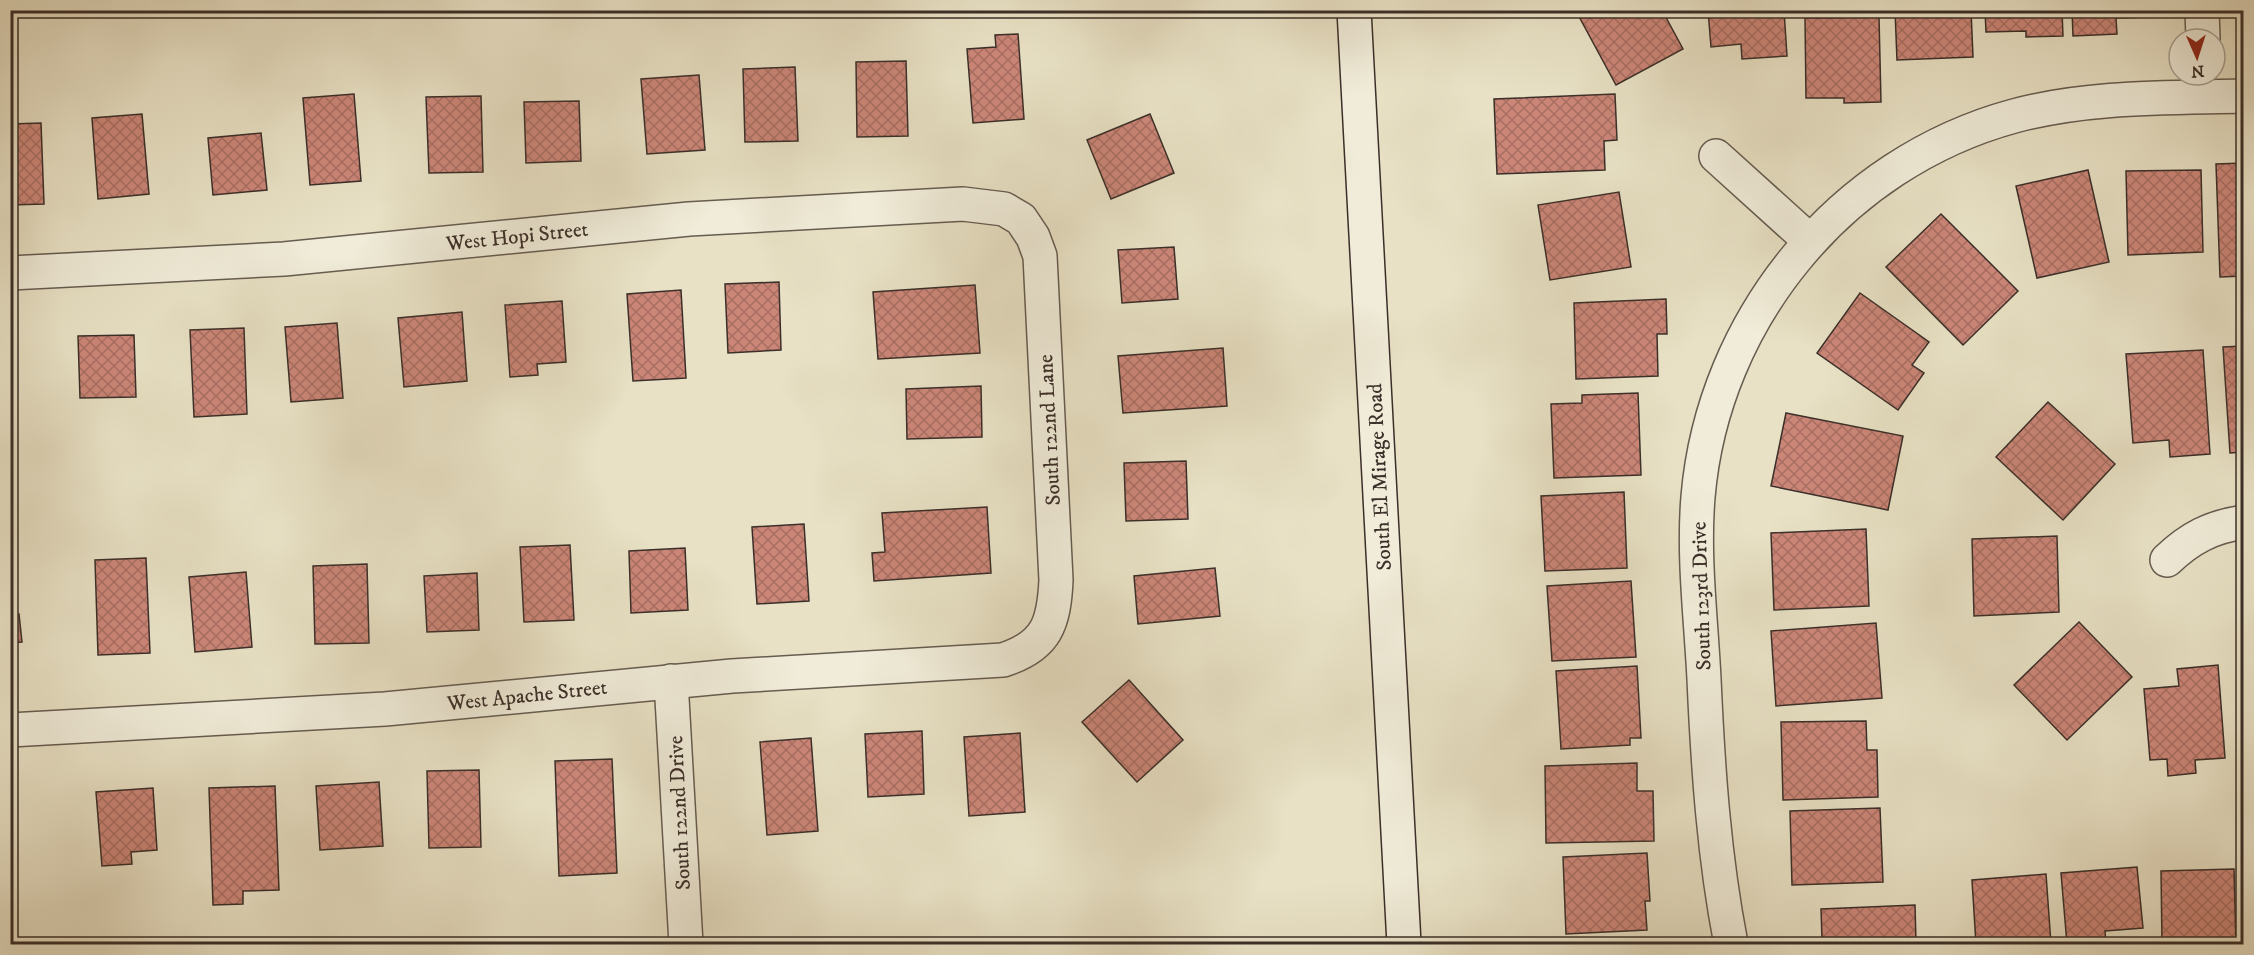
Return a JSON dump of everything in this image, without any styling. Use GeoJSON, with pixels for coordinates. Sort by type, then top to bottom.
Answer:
{"type":"FeatureCollection","features":[{"type":"Feature","properties":{"kind":"street","name":"South El Mirage Road"},"geometry":{"type":"LineString","coordinates":[[1354,10],[1404,945]]}},
{"type":"Feature","properties":{"kind":"street"},"geometry":{"type":"LineString","coordinates":[[2202,10],[2203,27]]}},
{"type":"Feature","properties":{"kind":"street"},"geometry":{"type":"LineString","coordinates":[[1716,156],[1810,241],[1846,207],[1903,165],[1938,144],[1975,129],[2050,108],[2200,87]]}},
{"type":"Feature","properties":{"kind":"street"},"geometry":{"type":"LineString","coordinates":[[2210,87],[2244,96]]}},
{"type":"Feature","properties":{"kind":"street","name":"West Hopi Street"},"geometry":{"type":"LineString","coordinates":[[10,273],[284,259],[742,215],[963,204],[1004,209],[1021,219]]}},
{"type":"Feature","properties":{"kind":"street","name":"South 122nd Lane"},"geometry":{"type":"LineString","coordinates":[[1021,219],[1033,237],[1040,256],[1042,276],[1056,580],[1050,624],[1039,641]]}},
{"type":"Feature","properties":{"kind":"street","name":"South 123rd Drive"},"geometry":{"type":"LineString","coordinates":[[1731,945],[1717,860],[1709,783],[1698,567],[1698,499],[1708,432],[1730,364],[1766,297],[1810,241]]}},
{"type":"Feature","properties":{"kind":"street"},"geometry":{"type":"LineString","coordinates":[[2167,560],[2184,543],[2206,530],[2244,522]]}},
{"type":"Feature","properties":{"kind":"street","name":"West Apache Street"},"geometry":{"type":"LineString","coordinates":[[10,730],[385,709],[671,681],[1003,660],[1023,654],[1039,641]]}},
{"type":"Feature","properties":{"kind":"street","name":"South 122nd Drive"},"geometry":{"type":"LineString","coordinates":[[671,681],[686,945]]}},
{"type":"Feature","properties":{"kind":"building"},"geometry":{"type":"Polygon","coordinates":[[[1662,10],[1683,49],[1616,85],[1576,11],[1662,10]]]}},
{"type":"Feature","properties":{"kind":"building"},"geometry":{"type":"Polygon","coordinates":[[[1708,10],[1784,10],[1787,56],[1742,59],[1741,44],[1711,47],[1708,10]]]}},
{"type":"Feature","properties":{"kind":"building"},"geometry":{"type":"Polygon","coordinates":[[[1895,10],[1971,10],[1973,57],[1897,60],[1895,10]]]}},
{"type":"Feature","properties":{"kind":"building"},"geometry":{"type":"Polygon","coordinates":[[[1985,10],[2062,10],[2063,36],[2026,37],[2026,31],[1986,32],[1985,10]]]}},
{"type":"Feature","properties":{"kind":"building"},"geometry":{"type":"Polygon","coordinates":[[[2072,10],[2147,10],[2147,17],[2116,18],[2117,34],[2073,36],[2072,10]]]}},
{"type":"Feature","properties":{"kind":"building"},"geometry":{"type":"Polygon","coordinates":[[[1879,17],[1881,102],[1844,103],[1844,98],[1806,98],[1805,18],[1879,17]]]}},
{"type":"Feature","properties":{"kind":"building"},"geometry":{"type":"Polygon","coordinates":[[[1018,34],[1024,119],[973,123],[967,49],[996,47],[995,35],[1018,34]]]}},
{"type":"Feature","properties":{"kind":"building"},"geometry":{"type":"Polygon","coordinates":[[[906,61],[908,136],[857,137],[856,62],[906,61]]]}},
{"type":"Feature","properties":{"kind":"building"},"geometry":{"type":"Polygon","coordinates":[[[795,67],[798,141],[745,142],[743,69],[795,67]]]}},
{"type":"Feature","properties":{"kind":"building"},"geometry":{"type":"Polygon","coordinates":[[[699,75],[705,150],[647,154],[641,79],[699,75]]]}},
{"type":"Feature","properties":{"kind":"building"},"geometry":{"type":"Polygon","coordinates":[[[354,94],[361,181],[310,185],[303,98],[354,94]]]}},
{"type":"Feature","properties":{"kind":"building"},"geometry":{"type":"Polygon","coordinates":[[[1615,94],[1617,140],[1604,141],[1605,170],[1497,174],[1494,99],[1615,94]]]}},
{"type":"Feature","properties":{"kind":"building"},"geometry":{"type":"Polygon","coordinates":[[[481,96],[483,172],[429,173],[426,97],[481,96]]]}},
{"type":"Feature","properties":{"kind":"building"},"geometry":{"type":"Polygon","coordinates":[[[579,101],[581,161],[526,163],[524,102],[579,101]]]}},
{"type":"Feature","properties":{"kind":"building"},"geometry":{"type":"Polygon","coordinates":[[[142,114],[149,194],[98,199],[92,118],[142,114]]]}},
{"type":"Feature","properties":{"kind":"building"},"geometry":{"type":"Polygon","coordinates":[[[1150,114],[1174,173],[1111,199],[1087,140],[1150,114]]]}},
{"type":"Feature","properties":{"kind":"building"},"geometry":{"type":"Polygon","coordinates":[[[41,123],[44,204],[10,205],[10,124],[41,123]]]}},
{"type":"Feature","properties":{"kind":"building"},"geometry":{"type":"Polygon","coordinates":[[[261,133],[267,190],[213,195],[208,138],[261,133]]]}},
{"type":"Feature","properties":{"kind":"building"},"geometry":{"type":"Polygon","coordinates":[[[2244,163],[2244,276],[2220,277],[2216,164],[2244,163]]]}},
{"type":"Feature","properties":{"kind":"building"},"geometry":{"type":"Polygon","coordinates":[[[2088,170],[2109,262],[2037,278],[2016,186],[2088,170]]]}},
{"type":"Feature","properties":{"kind":"building"},"geometry":{"type":"Polygon","coordinates":[[[2201,170],[2203,252],[2128,255],[2126,171],[2201,170]]]}},
{"type":"Feature","properties":{"kind":"building"},"geometry":{"type":"Polygon","coordinates":[[[1619,192],[1631,267],[1550,280],[1538,205],[1619,192]]]}},
{"type":"Feature","properties":{"kind":"building"},"geometry":{"type":"Polygon","coordinates":[[[1941,214],[2018,291],[1963,345],[1886,267],[1941,214]]]}},
{"type":"Feature","properties":{"kind":"building"},"geometry":{"type":"Polygon","coordinates":[[[1174,247],[1178,299],[1122,303],[1118,250],[1174,247]]]}},
{"type":"Feature","properties":{"kind":"building"},"geometry":{"type":"Polygon","coordinates":[[[779,282],[781,350],[728,353],[725,284],[779,282]]]}},
{"type":"Feature","properties":{"kind":"building"},"geometry":{"type":"Polygon","coordinates":[[[975,285],[980,353],[878,359],[873,292],[975,285]]]}},
{"type":"Feature","properties":{"kind":"building"},"geometry":{"type":"Polygon","coordinates":[[[681,290],[686,378],[633,381],[627,294],[681,290]]]}},
{"type":"Feature","properties":{"kind":"building"},"geometry":{"type":"Polygon","coordinates":[[[1860,293],[1929,342],[1912,365],[1924,373],[1898,410],[1817,353],[1860,293]]]}},
{"type":"Feature","properties":{"kind":"building"},"geometry":{"type":"Polygon","coordinates":[[[1666,299],[1667,334],[1657,334],[1658,376],[1576,379],[1574,303],[1666,299]]]}},
{"type":"Feature","properties":{"kind":"building"},"geometry":{"type":"Polygon","coordinates":[[[562,301],[566,362],[537,364],[538,375],[510,377],[505,305],[562,301]]]}},
{"type":"Feature","properties":{"kind":"building"},"geometry":{"type":"Polygon","coordinates":[[[462,312],[467,381],[404,387],[398,318],[462,312]]]}},
{"type":"Feature","properties":{"kind":"building"},"geometry":{"type":"Polygon","coordinates":[[[337,323],[343,398],[291,402],[285,327],[337,323]]]}},
{"type":"Feature","properties":{"kind":"building"},"geometry":{"type":"Polygon","coordinates":[[[244,328],[247,414],[194,417],[190,330],[244,328]]]}},
{"type":"Feature","properties":{"kind":"building"},"geometry":{"type":"Polygon","coordinates":[[[134,335],[136,397],[80,398],[78,336],[134,335]]]}},
{"type":"Feature","properties":{"kind":"building"},"geometry":{"type":"Polygon","coordinates":[[[2244,346],[2244,452],[2230,453],[2223,347],[2244,346]]]}},
{"type":"Feature","properties":{"kind":"building"},"geometry":{"type":"Polygon","coordinates":[[[1223,348],[1227,406],[1123,413],[1118,356],[1223,348]]]}},
{"type":"Feature","properties":{"kind":"building"},"geometry":{"type":"Polygon","coordinates":[[[2203,350],[2210,454],[2170,457],[2169,440],[2133,443],[2126,354],[2203,350]]]}},
{"type":"Feature","properties":{"kind":"building"},"geometry":{"type":"Polygon","coordinates":[[[981,386],[982,437],[907,439],[906,389],[981,386]]]}},
{"type":"Feature","properties":{"kind":"building"},"geometry":{"type":"Polygon","coordinates":[[[1638,393],[1641,475],[1554,478],[1551,404],[1582,403],[1582,395],[1638,393]]]}},
{"type":"Feature","properties":{"kind":"building"},"geometry":{"type":"Polygon","coordinates":[[[2048,402],[2115,464],[2063,520],[1996,457],[2048,402]]]}},
{"type":"Feature","properties":{"kind":"building"},"geometry":{"type":"Polygon","coordinates":[[[1786,413],[1903,436],[1888,510],[1771,486],[1786,413]]]}},
{"type":"Feature","properties":{"kind":"building"},"geometry":{"type":"Polygon","coordinates":[[[1186,461],[1188,519],[1126,521],[1124,463],[1186,461]]]}},
{"type":"Feature","properties":{"kind":"building"},"geometry":{"type":"Polygon","coordinates":[[[1624,492],[1627,568],[1545,571],[1541,496],[1624,492]]]}},
{"type":"Feature","properties":{"kind":"building"},"geometry":{"type":"Polygon","coordinates":[[[987,507],[991,573],[874,581],[872,553],[885,552],[882,513],[987,507]]]}},
{"type":"Feature","properties":{"kind":"building"},"geometry":{"type":"Polygon","coordinates":[[[804,524],[809,601],[757,604],[752,527],[804,524]]]}},
{"type":"Feature","properties":{"kind":"building"},"geometry":{"type":"Polygon","coordinates":[[[1866,529],[1869,606],[1774,610],[1771,533],[1866,529]]]}},
{"type":"Feature","properties":{"kind":"building"},"geometry":{"type":"Polygon","coordinates":[[[2057,536],[2059,612],[1974,616],[1972,539],[2057,536]]]}},
{"type":"Feature","properties":{"kind":"building"},"geometry":{"type":"Polygon","coordinates":[[[570,545],[574,620],[524,622],[520,547],[570,545]]]}},
{"type":"Feature","properties":{"kind":"building"},"geometry":{"type":"Polygon","coordinates":[[[685,548],[688,610],[631,613],[629,551],[685,548]]]}},
{"type":"Feature","properties":{"kind":"building"},"geometry":{"type":"Polygon","coordinates":[[[146,558],[150,653],[98,655],[95,560],[146,558]]]}},
{"type":"Feature","properties":{"kind":"building"},"geometry":{"type":"Polygon","coordinates":[[[367,564],[369,643],[315,644],[313,566],[367,564]]]}},
{"type":"Feature","properties":{"kind":"building"},"geometry":{"type":"Polygon","coordinates":[[[1215,568],[1220,616],[1138,624],[1134,576],[1215,568]]]}},
{"type":"Feature","properties":{"kind":"building"},"geometry":{"type":"Polygon","coordinates":[[[246,572],[252,647],[195,652],[189,577],[246,572]]]}},
{"type":"Feature","properties":{"kind":"building"},"geometry":{"type":"Polygon","coordinates":[[[477,573],[479,630],[427,632],[424,576],[477,573]]]}},
{"type":"Feature","properties":{"kind":"building"},"geometry":{"type":"Polygon","coordinates":[[[1631,581],[1636,657],[1552,661],[1547,586],[1631,581]]]}},
{"type":"Feature","properties":{"kind":"building"},"geometry":{"type":"Polygon","coordinates":[[[19,614],[22,642],[10,643],[10,615],[19,614]]]}},
{"type":"Feature","properties":{"kind":"building"},"geometry":{"type":"Polygon","coordinates":[[[2079,622],[2132,677],[2067,740],[2014,685],[2079,622]]]}},
{"type":"Feature","properties":{"kind":"building"},"geometry":{"type":"Polygon","coordinates":[[[1876,623],[1882,698],[1776,706],[1771,631],[1876,623]]]}},
{"type":"Feature","properties":{"kind":"building"},"geometry":{"type":"Polygon","coordinates":[[[2240,645],[2244,645],[2244,729],[2242,729],[2240,645]]]}},
{"type":"Feature","properties":{"kind":"building"},"geometry":{"type":"Polygon","coordinates":[[[2218,665],[2225,758],[2195,760],[2196,773],[2168,776],[2167,759],[2150,760],[2144,689],[2179,686],[2177,669],[2218,665]]]}},
{"type":"Feature","properties":{"kind":"building"},"geometry":{"type":"Polygon","coordinates":[[[1637,666],[1641,738],[1630,738],[1630,745],[1561,749],[1556,671],[1637,666]]]}},
{"type":"Feature","properties":{"kind":"building"},"geometry":{"type":"Polygon","coordinates":[[[1129,680],[1183,740],[1137,782],[1082,722],[1129,680]]]}},
{"type":"Feature","properties":{"kind":"building"},"geometry":{"type":"Polygon","coordinates":[[[1866,721],[1867,750],[1877,750],[1878,797],[1783,800],[1781,722],[1866,721]]]}},
{"type":"Feature","properties":{"kind":"building"},"geometry":{"type":"Polygon","coordinates":[[[922,731],[924,794],[868,797],[865,734],[922,731]]]}},
{"type":"Feature","properties":{"kind":"building"},"geometry":{"type":"Polygon","coordinates":[[[1020,733],[1025,812],[969,816],[964,737],[1020,733]]]}},
{"type":"Feature","properties":{"kind":"building"},"geometry":{"type":"Polygon","coordinates":[[[811,738],[818,831],[767,835],[760,742],[811,738]]]}},
{"type":"Feature","properties":{"kind":"building"},"geometry":{"type":"Polygon","coordinates":[[[612,759],[617,873],[559,876],[555,761],[612,759]]]}},
{"type":"Feature","properties":{"kind":"building"},"geometry":{"type":"Polygon","coordinates":[[[1637,763],[1637,791],[1653,791],[1654,841],[1546,843],[1545,766],[1637,763]]]}},
{"type":"Feature","properties":{"kind":"building"},"geometry":{"type":"Polygon","coordinates":[[[479,770],[481,847],[429,848],[427,771],[479,770]]]}},
{"type":"Feature","properties":{"kind":"building"},"geometry":{"type":"Polygon","coordinates":[[[379,782],[383,846],[320,850],[316,786],[379,782]]]}},
{"type":"Feature","properties":{"kind":"building"},"geometry":{"type":"Polygon","coordinates":[[[275,786],[279,890],[243,891],[243,904],[213,905],[209,788],[275,786]]]}},
{"type":"Feature","properties":{"kind":"building"},"geometry":{"type":"Polygon","coordinates":[[[153,788],[157,850],[131,852],[132,864],[102,866],[96,792],[153,788]]]}},
{"type":"Feature","properties":{"kind":"building"},"geometry":{"type":"Polygon","coordinates":[[[1880,808],[1883,882],[1792,885],[1790,811],[1880,808]]]}},
{"type":"Feature","properties":{"kind":"building"},"geometry":{"type":"Polygon","coordinates":[[[1647,853],[1650,901],[1645,901],[1647,930],[1566,934],[1563,857],[1647,853]]]}},
{"type":"Feature","properties":{"kind":"building"},"geometry":{"type":"Polygon","coordinates":[[[2137,867],[2143,928],[2105,931],[2106,944],[2067,944],[2061,873],[2137,867]]]}},
{"type":"Feature","properties":{"kind":"building"},"geometry":{"type":"Polygon","coordinates":[[[2234,869],[2236,944],[2162,944],[2161,871],[2234,869]]]}},
{"type":"Feature","properties":{"kind":"building"},"geometry":{"type":"Polygon","coordinates":[[[2046,874],[2051,944],[1976,944],[1972,880],[2046,874]]]}},
{"type":"Feature","properties":{"kind":"building"},"geometry":{"type":"Polygon","coordinates":[[[1915,905],[1916,942],[1932,942],[1932,944],[1811,944],[1811,939],[1822,939],[1821,909],[1915,905]]]}}]}
